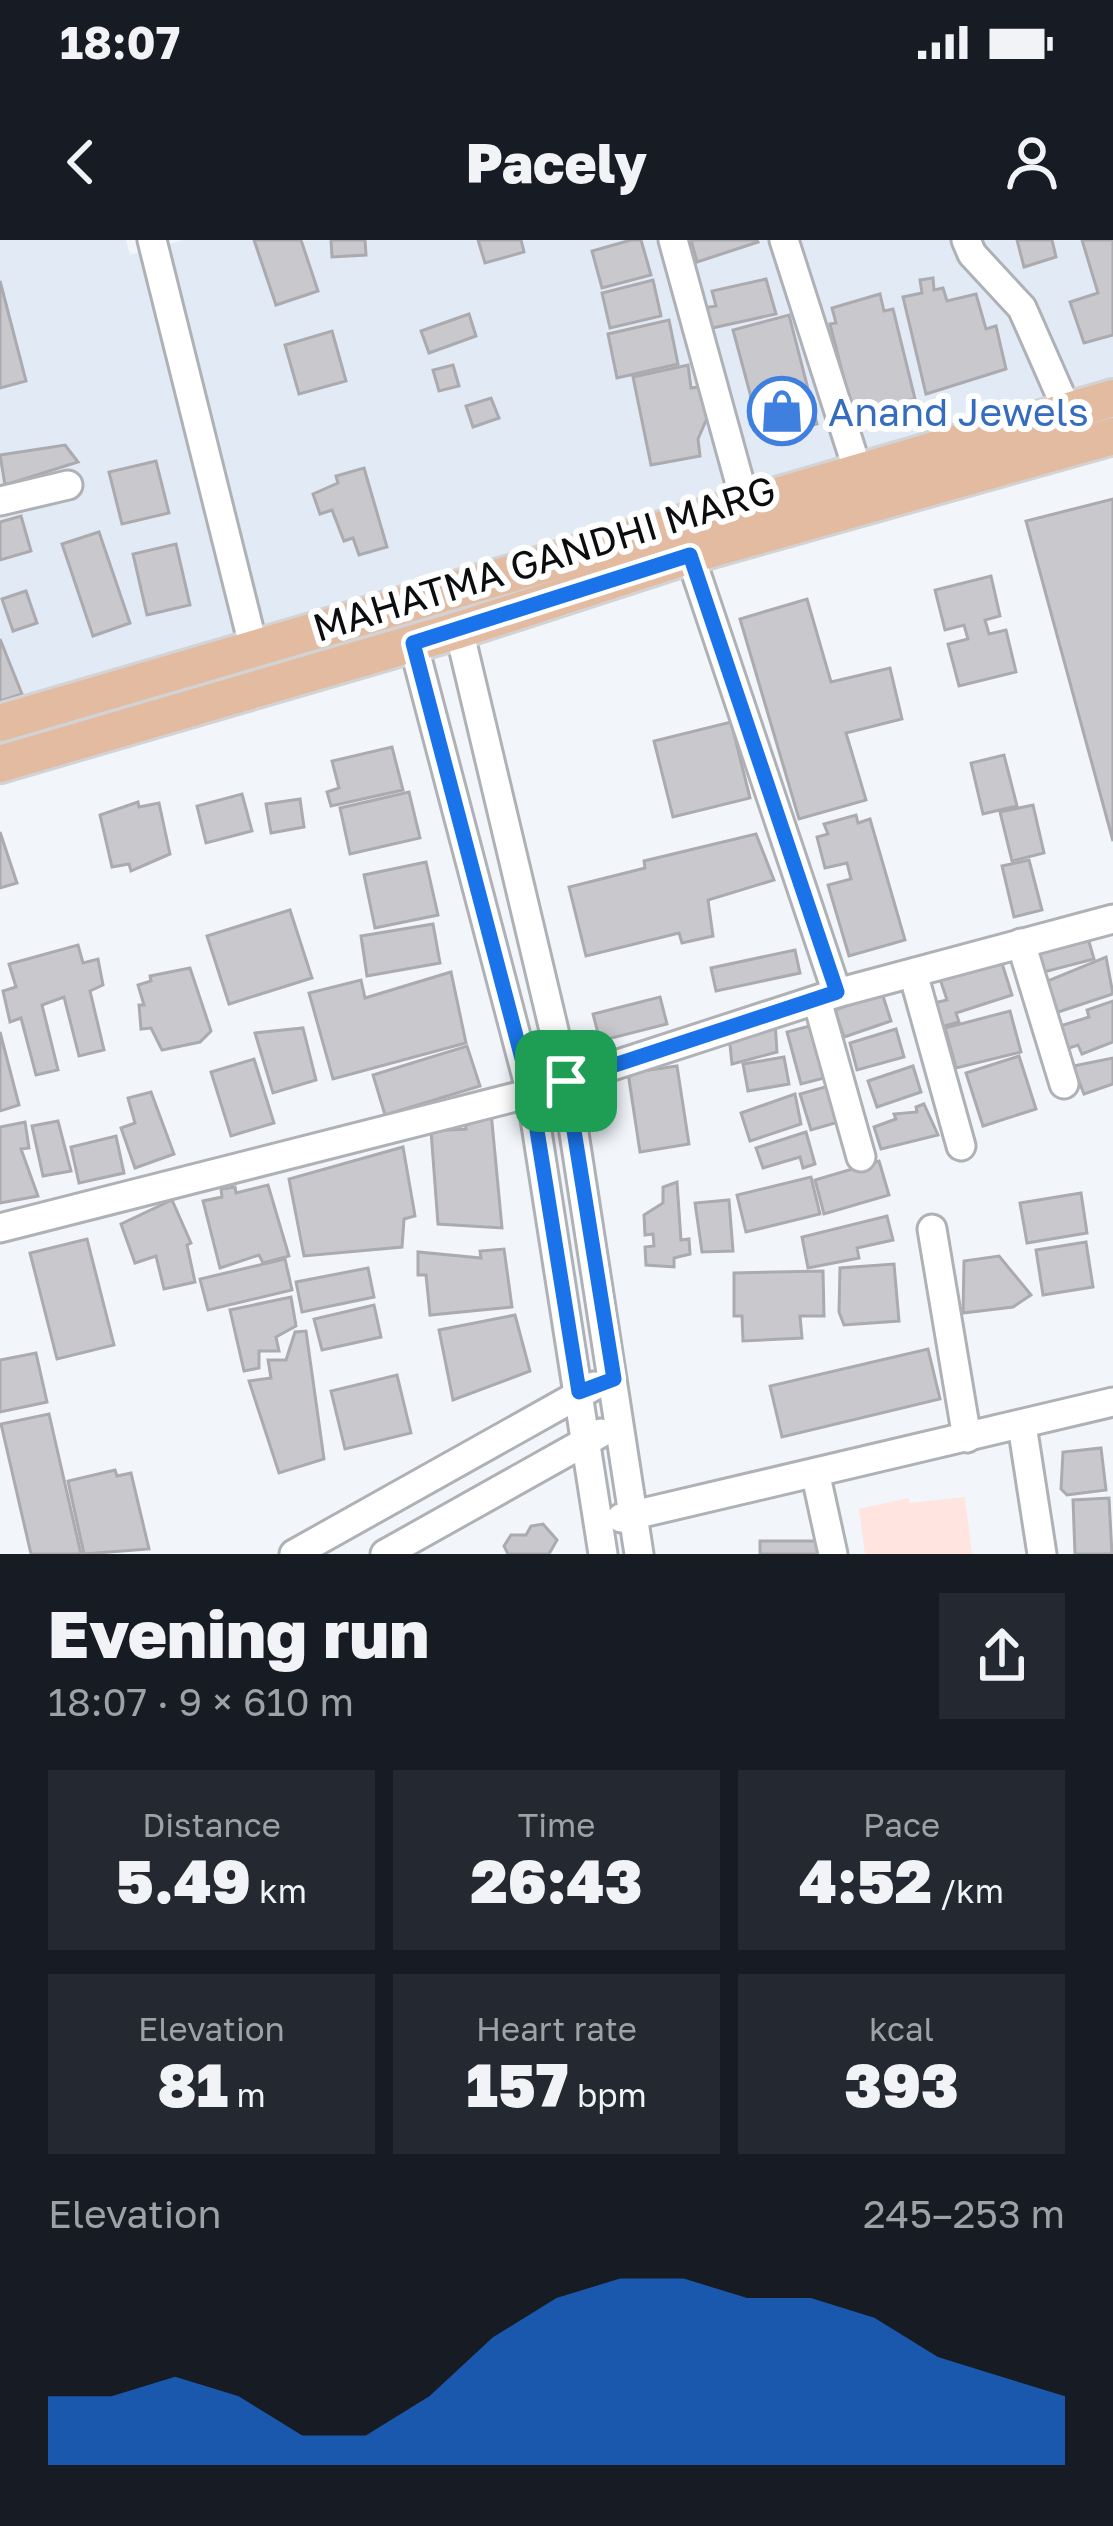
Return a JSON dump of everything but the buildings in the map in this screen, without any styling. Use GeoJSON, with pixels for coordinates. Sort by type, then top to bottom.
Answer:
{"type":"FeatureCollection","features":[{"type":"Feature","properties":{"kind":"main road","name":"MAHATMA GANDHI MARG"},"geometry":{"type":"LineString","coordinates":[[0,723],[857,468],[1113,398]]}},
{"type":"Feature","properties":{"kind":"main road","name":"MAHATMA GANDHI MARG"},"geometry":{"type":"LineString","coordinates":[[0,764],[462,645],[690,555],[1113,436]]}},
{"type":"Feature","properties":{"kind":"street"},"geometry":{"type":"LineString","coordinates":[[152,240],[254,649]]}},
{"type":"Feature","properties":{"kind":"street"},"geometry":{"type":"LineString","coordinates":[[673,240],[745,502]]}},
{"type":"Feature","properties":{"kind":"street"},"geometry":{"type":"LineString","coordinates":[[784,240],[857,468]]}},
{"type":"Feature","properties":{"kind":"street"},"geometry":{"type":"LineString","coordinates":[[966,240],[972,254],[1022,308],[1066,410]]}},
{"type":"Feature","properties":{"kind":"street"},"geometry":{"type":"LineString","coordinates":[[0,500],[68,484]]}},
{"type":"Feature","properties":{"kind":"street"},"geometry":{"type":"LineString","coordinates":[[690,555],[827,996],[861,1157]]}},
{"type":"Feature","properties":{"kind":"street"},"geometry":{"type":"LineString","coordinates":[[462,645],[566,1081],[639,1554]]}},
{"type":"Feature","properties":{"kind":"street"},"geometry":{"type":"LineString","coordinates":[[417,658],[531,1093],[603,1554]]}},
{"type":"Feature","properties":{"kind":"street"},"geometry":{"type":"LineString","coordinates":[[566,1081],[827,996],[1113,919]]}},
{"type":"Feature","properties":{"kind":"street"},"geometry":{"type":"LineString","coordinates":[[1021,943],[1064,1084]]}},
{"type":"Feature","properties":{"kind":"street"},"geometry":{"type":"LineString","coordinates":[[913,973],[962,1146]]}},
{"type":"Feature","properties":{"kind":"street"},"geometry":{"type":"LineString","coordinates":[[0,1228],[531,1093]]}},
{"type":"Feature","properties":{"kind":"street"},"geometry":{"type":"LineString","coordinates":[[932,1229],[967,1438]]}},
{"type":"Feature","properties":{"kind":"street"},"geometry":{"type":"LineString","coordinates":[[294,1554],[579,1392],[614,1379]]}},
{"type":"Feature","properties":{"kind":"street"},"geometry":{"type":"LineString","coordinates":[[600,1522],[816,1476],[1113,1402]]}},
{"type":"Feature","properties":{"kind":"street"},"geometry":{"type":"LineString","coordinates":[[385,1554],[621,1423]]}},
{"type":"Feature","properties":{"kind":"street"},"geometry":{"type":"LineString","coordinates":[[1022,1425],[1042,1554]]}},
{"type":"Feature","properties":{"kind":"street"},"geometry":{"type":"LineString","coordinates":[[816,1476],[833,1554]]}},
{"type":"Feature","properties":{"kind":"shaded area"},"geometry":{"type":"Polygon","coordinates":[[[0,240],[126,240],[130,255],[183,240],[1113,240],[1113,404],[0,728],[0,240]]]}},
{"type":"Feature","properties":{"kind":"shaded area"},"geometry":{"type":"Polygon","coordinates":[[[965,1497],[972,1554],[865,1554],[859,1509],[908,1498],[910,1503],[965,1497]]]}},
{"type":"Feature","properties":{"kind":"place","name":"Anand Jewels"},"geometry":{"type":"Point","coordinates":[782,411]}},
{"type":"Feature","properties":{"kind":"route"},"geometry":{"type":"LineString","coordinates":[[690,555],[837,992],[566,1081],[614,1379],[579,1392],[531,1093],[413,643],[690,555]]}}]}
